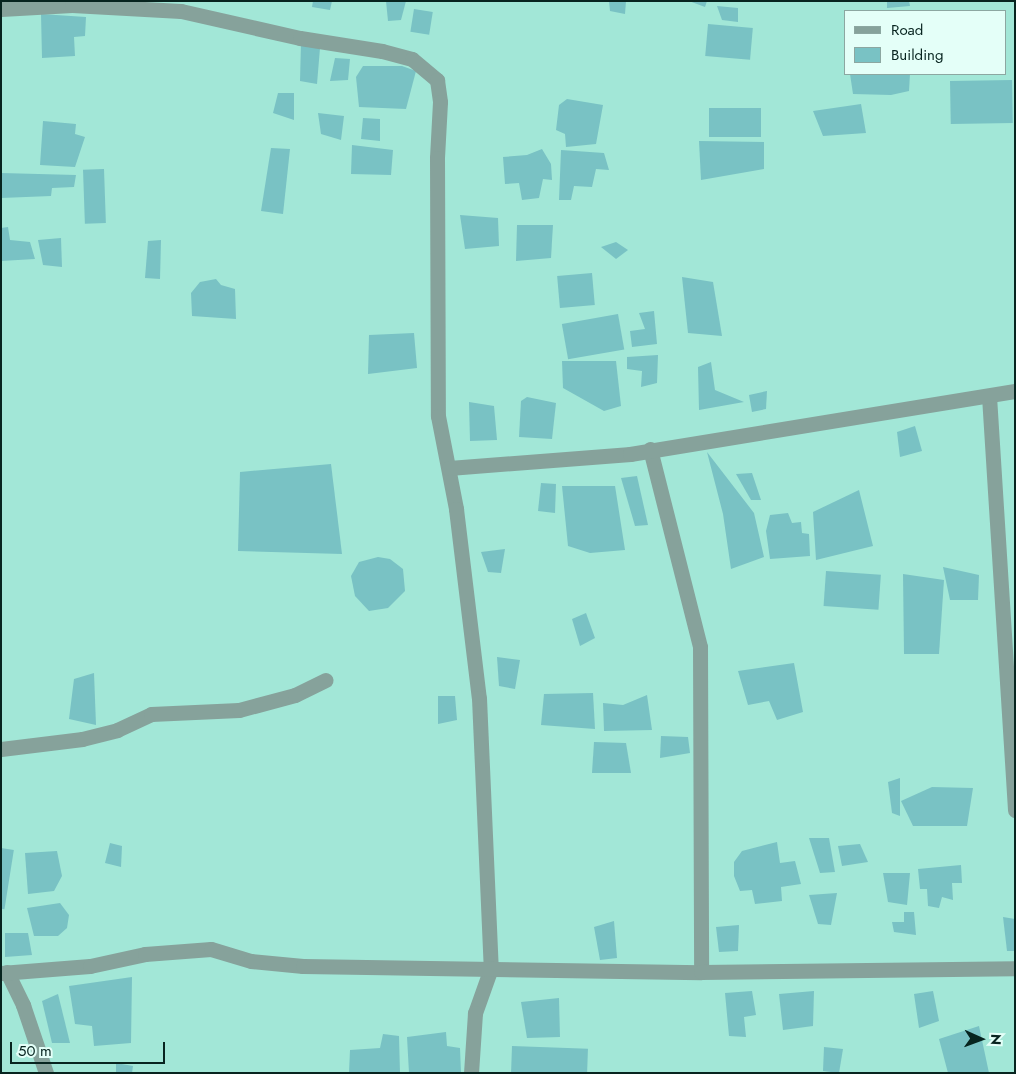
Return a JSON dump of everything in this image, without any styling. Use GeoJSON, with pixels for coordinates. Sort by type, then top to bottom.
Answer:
{"type":"FeatureCollection","features":[{"type":"Feature","properties":{"kind":"street"},"geometry":{"type":"LineString","coordinates":[[1,9],[80,6],[181,11],[300,38],[382,51],[412,59],[427,69],[437,80],[440,93],[437,401],[449,468],[479,698],[491,968],[475,1013],[471,1073]]}},
{"type":"Feature","properties":{"kind":"street"},"geometry":{"type":"LineString","coordinates":[[449,468],[630,454],[650,449],[1015,391]]}},
{"type":"Feature","properties":{"kind":"street"},"geometry":{"type":"LineString","coordinates":[[989,396],[1015,810]]}},
{"type":"Feature","properties":{"kind":"street"},"geometry":{"type":"LineString","coordinates":[[650,449],[700,647],[702,972]]}},
{"type":"Feature","properties":{"kind":"street"},"geometry":{"type":"LineString","coordinates":[[1,749],[82,739],[118,730],[151,714],[239,710],[295,695],[326,680]]}},
{"type":"Feature","properties":{"kind":"street"},"geometry":{"type":"LineString","coordinates":[[46,1073],[23,1005],[4,972],[90,966],[145,954],[212,949],[250,962],[303,966],[702,972],[1015,968]]}},
{"type":"Feature","properties":{"kind":"building"},"geometry":{"type":"Polygon","coordinates":[[[313,1],[332,1],[330,10],[312,7],[313,1]]]}},
{"type":"Feature","properties":{"kind":"building"},"geometry":{"type":"Polygon","coordinates":[[[386,1],[406,1],[401,20],[388,21],[386,1]]]}},
{"type":"Feature","properties":{"kind":"building"},"geometry":{"type":"Polygon","coordinates":[[[609,1],[626,1],[625,14],[610,11],[609,1]]]}},
{"type":"Feature","properties":{"kind":"building"},"geometry":{"type":"Polygon","coordinates":[[[689,1],[707,1],[705,7],[689,1]]]}},
{"type":"Feature","properties":{"kind":"building"},"geometry":{"type":"Polygon","coordinates":[[[887,1],[909,1],[910,6],[887,8],[887,1]]]}},
{"type":"Feature","properties":{"kind":"building"},"geometry":{"type":"Polygon","coordinates":[[[717,6],[738,8],[738,22],[722,20],[717,6]]]}},
{"type":"Feature","properties":{"kind":"building"},"geometry":{"type":"Polygon","coordinates":[[[414,9],[433,12],[429,35],[410,32],[414,9]]]}},
{"type":"Feature","properties":{"kind":"building"},"geometry":{"type":"Polygon","coordinates":[[[41,14],[86,17],[85,36],[74,37],[75,56],[42,58],[41,14]]]}},
{"type":"Feature","properties":{"kind":"building"},"geometry":{"type":"Polygon","coordinates":[[[708,24],[753,28],[750,60],[705,56],[708,24]]]}},
{"type":"Feature","properties":{"kind":"building"},"geometry":{"type":"Polygon","coordinates":[[[301,43],[320,48],[317,84],[300,81],[301,43]]]}},
{"type":"Feature","properties":{"kind":"building"},"geometry":{"type":"Polygon","coordinates":[[[335,58],[350,59],[348,80],[330,81],[335,58]]]}},
{"type":"Feature","properties":{"kind":"building"},"geometry":{"type":"Polygon","coordinates":[[[363,66],[402,66],[416,71],[406,109],[359,107],[356,77],[363,66]]]}},
{"type":"Feature","properties":{"kind":"building"},"geometry":{"type":"Polygon","coordinates":[[[850,75],[910,75],[909,91],[891,95],[853,94],[850,75]]]}},
{"type":"Feature","properties":{"kind":"building"},"geometry":{"type":"Polygon","coordinates":[[[1012,80],[1013,123],[951,124],[950,81],[1012,80]]]}},
{"type":"Feature","properties":{"kind":"building"},"geometry":{"type":"Polygon","coordinates":[[[278,93],[294,93],[294,120],[273,113],[278,93]]]}},
{"type":"Feature","properties":{"kind":"building"},"geometry":{"type":"Polygon","coordinates":[[[567,99],[603,105],[596,144],[566,147],[565,134],[556,130],[559,105],[567,99]]]}},
{"type":"Feature","properties":{"kind":"building"},"geometry":{"type":"Polygon","coordinates":[[[861,104],[866,133],[823,136],[813,111],[861,104]]]}},
{"type":"Feature","properties":{"kind":"building"},"geometry":{"type":"Polygon","coordinates":[[[709,108],[761,108],[761,137],[709,137],[709,108]]]}},
{"type":"Feature","properties":{"kind":"building"},"geometry":{"type":"Polygon","coordinates":[[[318,113],[344,116],[341,140],[321,134],[318,113]]]}},
{"type":"Feature","properties":{"kind":"building"},"geometry":{"type":"Polygon","coordinates":[[[363,118],[380,119],[380,141],[361,139],[363,118]]]}},
{"type":"Feature","properties":{"kind":"building"},"geometry":{"type":"Polygon","coordinates":[[[43,121],[76,124],[75,134],[85,137],[75,167],[40,165],[43,121]]]}},
{"type":"Feature","properties":{"kind":"building"},"geometry":{"type":"Polygon","coordinates":[[[699,141],[764,142],[764,169],[701,180],[699,141]]]}},
{"type":"Feature","properties":{"kind":"building"},"geometry":{"type":"Polygon","coordinates":[[[352,145],[393,150],[391,175],[351,174],[352,145]]]}},
{"type":"Feature","properties":{"kind":"building"},"geometry":{"type":"Polygon","coordinates":[[[271,148],[290,149],[283,214],[261,211],[271,148]]]}},
{"type":"Feature","properties":{"kind":"building"},"geometry":{"type":"Polygon","coordinates":[[[542,149],[551,164],[552,180],[543,179],[539,198],[522,200],[519,183],[505,184],[503,157],[527,155],[542,149]]]}},
{"type":"Feature","properties":{"kind":"building"},"geometry":{"type":"Polygon","coordinates":[[[561,150],[604,153],[609,170],[596,169],[592,187],[574,186],[571,200],[559,200],[561,150]]]}},
{"type":"Feature","properties":{"kind":"building"},"geometry":{"type":"Polygon","coordinates":[[[104,169],[106,223],[85,224],[83,170],[104,169]]]}},
{"type":"Feature","properties":{"kind":"building"},"geometry":{"type":"Polygon","coordinates":[[[1,173],[76,175],[74,187],[52,188],[51,196],[1,198],[1,173]]]}},
{"type":"Feature","properties":{"kind":"building"},"geometry":{"type":"Polygon","coordinates":[[[460,215],[498,218],[499,246],[465,249],[460,215]]]}},
{"type":"Feature","properties":{"kind":"building"},"geometry":{"type":"Polygon","coordinates":[[[517,225],[553,225],[551,258],[516,261],[517,225]]]}},
{"type":"Feature","properties":{"kind":"building"},"geometry":{"type":"Polygon","coordinates":[[[8,227],[10,240],[30,242],[35,259],[1,261],[1,228],[8,227]]]}},
{"type":"Feature","properties":{"kind":"building"},"geometry":{"type":"Polygon","coordinates":[[[61,238],[62,267],[43,265],[38,240],[61,238]]]}},
{"type":"Feature","properties":{"kind":"building"},"geometry":{"type":"Polygon","coordinates":[[[161,240],[160,279],[145,278],[148,241],[161,240]]]}},
{"type":"Feature","properties":{"kind":"building"},"geometry":{"type":"Polygon","coordinates":[[[616,242],[628,250],[616,259],[601,247],[616,242]]]}},
{"type":"Feature","properties":{"kind":"building"},"geometry":{"type":"Polygon","coordinates":[[[592,273],[595,305],[560,308],[557,276],[592,273]]]}},
{"type":"Feature","properties":{"kind":"building"},"geometry":{"type":"Polygon","coordinates":[[[682,277],[713,282],[722,336],[688,333],[682,277]]]}},
{"type":"Feature","properties":{"kind":"building"},"geometry":{"type":"Polygon","coordinates":[[[216,279],[221,285],[235,289],[236,319],[192,316],[191,293],[200,282],[216,279]]]}},
{"type":"Feature","properties":{"kind":"building"},"geometry":{"type":"Polygon","coordinates":[[[654,311],[657,344],[632,347],[630,331],[645,329],[639,313],[654,311]]]}},
{"type":"Feature","properties":{"kind":"building"},"geometry":{"type":"Polygon","coordinates":[[[618,314],[624,349],[568,359],[562,324],[618,314]]]}},
{"type":"Feature","properties":{"kind":"building"},"geometry":{"type":"Polygon","coordinates":[[[414,333],[417,368],[368,374],[369,335],[414,333]]]}},
{"type":"Feature","properties":{"kind":"building"},"geometry":{"type":"Polygon","coordinates":[[[658,355],[657,383],[641,387],[642,371],[627,369],[627,357],[658,355]]]}},
{"type":"Feature","properties":{"kind":"building"},"geometry":{"type":"Polygon","coordinates":[[[562,361],[616,361],[621,406],[604,411],[563,388],[562,361]]]}},
{"type":"Feature","properties":{"kind":"building"},"geometry":{"type":"Polygon","coordinates":[[[711,362],[715,390],[744,402],[699,410],[698,367],[711,362]]]}},
{"type":"Feature","properties":{"kind":"building"},"geometry":{"type":"Polygon","coordinates":[[[767,391],[766,409],[752,412],[749,395],[767,391]]]}},
{"type":"Feature","properties":{"kind":"building"},"geometry":{"type":"Polygon","coordinates":[[[527,397],[556,403],[552,439],[519,437],[521,401],[527,397]]]}},
{"type":"Feature","properties":{"kind":"building"},"geometry":{"type":"Polygon","coordinates":[[[469,402],[494,406],[497,440],[470,441],[469,402]]]}},
{"type":"Feature","properties":{"kind":"building"},"geometry":{"type":"Polygon","coordinates":[[[915,426],[922,451],[900,457],[897,432],[915,426]]]}},
{"type":"Feature","properties":{"kind":"building"},"geometry":{"type":"Polygon","coordinates":[[[707,452],[754,513],[764,557],[731,569],[723,514],[707,452]]]}},
{"type":"Feature","properties":{"kind":"building"},"geometry":{"type":"Polygon","coordinates":[[[331,464],[342,554],[238,551],[240,472],[331,464]]]}},
{"type":"Feature","properties":{"kind":"building"},"geometry":{"type":"Polygon","coordinates":[[[752,473],[761,500],[751,500],[736,474],[752,473]]]}},
{"type":"Feature","properties":{"kind":"building"},"geometry":{"type":"Polygon","coordinates":[[[637,476],[648,525],[635,526],[621,478],[637,476]]]}},
{"type":"Feature","properties":{"kind":"building"},"geometry":{"type":"Polygon","coordinates":[[[541,483],[556,484],[555,513],[538,511],[541,483]]]}},
{"type":"Feature","properties":{"kind":"building"},"geometry":{"type":"Polygon","coordinates":[[[562,486],[615,486],[625,550],[590,553],[568,546],[562,486]]]}},
{"type":"Feature","properties":{"kind":"building"},"geometry":{"type":"Polygon","coordinates":[[[859,490],[873,546],[816,560],[813,512],[859,490]]]}},
{"type":"Feature","properties":{"kind":"building"},"geometry":{"type":"Polygon","coordinates":[[[788,513],[792,523],[801,522],[802,533],[809,534],[810,556],[770,559],[766,531],[770,515],[788,513]]]}},
{"type":"Feature","properties":{"kind":"building"},"geometry":{"type":"Polygon","coordinates":[[[505,549],[501,573],[488,572],[481,552],[505,549]]]}},
{"type":"Feature","properties":{"kind":"building"},"geometry":{"type":"Polygon","coordinates":[[[378,557],[390,559],[403,569],[405,591],[388,608],[369,611],[355,596],[351,576],[359,562],[378,557]]]}},
{"type":"Feature","properties":{"kind":"building"},"geometry":{"type":"Polygon","coordinates":[[[943,567],[979,575],[978,600],[950,600],[943,567]]]}},
{"type":"Feature","properties":{"kind":"building"},"geometry":{"type":"Polygon","coordinates":[[[826,571],[881,575],[878,610],[824,606],[826,571]]]}},
{"type":"Feature","properties":{"kind":"building"},"geometry":{"type":"Polygon","coordinates":[[[903,574],[944,580],[939,654],[904,654],[903,574]]]}},
{"type":"Feature","properties":{"kind":"building"},"geometry":{"type":"Polygon","coordinates":[[[586,613],[595,638],[580,646],[572,619],[586,613]]]}},
{"type":"Feature","properties":{"kind":"building"},"geometry":{"type":"Polygon","coordinates":[[[497,657],[520,660],[515,689],[499,686],[497,657]]]}},
{"type":"Feature","properties":{"kind":"building"},"geometry":{"type":"Polygon","coordinates":[[[794,663],[803,712],[777,720],[769,701],[748,705],[738,671],[794,663]]]}},
{"type":"Feature","properties":{"kind":"building"},"geometry":{"type":"Polygon","coordinates":[[[94,673],[96,725],[69,719],[74,679],[94,673]]]}},
{"type":"Feature","properties":{"kind":"building"},"geometry":{"type":"Polygon","coordinates":[[[593,693],[595,729],[541,725],[544,694],[593,693]]]}},
{"type":"Feature","properties":{"kind":"building"},"geometry":{"type":"Polygon","coordinates":[[[647,695],[652,730],[604,731],[603,703],[623,705],[647,695]]]}},
{"type":"Feature","properties":{"kind":"building"},"geometry":{"type":"Polygon","coordinates":[[[438,696],[455,696],[457,720],[438,724],[438,696]]]}},
{"type":"Feature","properties":{"kind":"building"},"geometry":{"type":"Polygon","coordinates":[[[661,736],[688,737],[690,753],[660,758],[661,736]]]}},
{"type":"Feature","properties":{"kind":"building"},"geometry":{"type":"Polygon","coordinates":[[[594,742],[626,743],[631,773],[592,773],[594,742]]]}},
{"type":"Feature","properties":{"kind":"building"},"geometry":{"type":"Polygon","coordinates":[[[900,778],[900,816],[892,813],[888,782],[900,778]]]}},
{"type":"Feature","properties":{"kind":"building"},"geometry":{"type":"Polygon","coordinates":[[[932,787],[973,788],[967,826],[913,826],[901,801],[932,787]]]}},
{"type":"Feature","properties":{"kind":"building"},"geometry":{"type":"Polygon","coordinates":[[[809,838],[829,838],[835,872],[820,873],[809,838]]]}},
{"type":"Feature","properties":{"kind":"building"},"geometry":{"type":"Polygon","coordinates":[[[777,842],[780,863],[795,861],[801,884],[781,887],[782,901],[755,904],[752,890],[740,891],[734,876],[734,862],[742,851],[777,842]]]}},
{"type":"Feature","properties":{"kind":"building"},"geometry":{"type":"Polygon","coordinates":[[[110,843],[122,846],[121,867],[105,863],[110,843]]]}},
{"type":"Feature","properties":{"kind":"building"},"geometry":{"type":"Polygon","coordinates":[[[860,844],[868,862],[842,866],[838,846],[860,844]]]}},
{"type":"Feature","properties":{"kind":"building"},"geometry":{"type":"Polygon","coordinates":[[[1,848],[14,850],[4,909],[1,909],[1,848]]]}},
{"type":"Feature","properties":{"kind":"building"},"geometry":{"type":"Polygon","coordinates":[[[57,851],[62,876],[54,891],[28,894],[25,853],[57,851]]]}},
{"type":"Feature","properties":{"kind":"building"},"geometry":{"type":"Polygon","coordinates":[[[961,865],[962,883],[952,883],[953,900],[942,897],[939,908],[928,906],[927,889],[920,889],[918,869],[961,865]]]}},
{"type":"Feature","properties":{"kind":"building"},"geometry":{"type":"Polygon","coordinates":[[[883,873],[910,873],[907,905],[888,902],[883,873]]]}},
{"type":"Feature","properties":{"kind":"building"},"geometry":{"type":"Polygon","coordinates":[[[837,893],[831,925],[818,924],[809,895],[837,893]]]}},
{"type":"Feature","properties":{"kind":"building"},"geometry":{"type":"Polygon","coordinates":[[[60,903],[69,915],[67,928],[58,936],[34,936],[27,908],[60,903]]]}},
{"type":"Feature","properties":{"kind":"building"},"geometry":{"type":"Polygon","coordinates":[[[904,912],[914,912],[916,935],[894,932],[892,922],[904,922],[904,912]]]}},
{"type":"Feature","properties":{"kind":"building"},"geometry":{"type":"Polygon","coordinates":[[[1003,917],[1015,919],[1015,951],[1007,951],[1003,917]]]}},
{"type":"Feature","properties":{"kind":"building"},"geometry":{"type":"Polygon","coordinates":[[[614,921],[617,958],[600,960],[594,927],[614,921]]]}},
{"type":"Feature","properties":{"kind":"building"},"geometry":{"type":"Polygon","coordinates":[[[739,925],[738,951],[719,952],[716,927],[739,925]]]}},
{"type":"Feature","properties":{"kind":"building"},"geometry":{"type":"Polygon","coordinates":[[[5,933],[28,933],[32,955],[5,957],[5,933]]]}},
{"type":"Feature","properties":{"kind":"building"},"geometry":{"type":"Polygon","coordinates":[[[132,977],[131,1043],[94,1046],[92,1026],[75,1024],[69,986],[132,977]]]}},
{"type":"Feature","properties":{"kind":"building"},"geometry":{"type":"Polygon","coordinates":[[[752,991],[756,1015],[744,1017],[746,1037],[729,1036],[725,993],[752,991]]]}},
{"type":"Feature","properties":{"kind":"building"},"geometry":{"type":"Polygon","coordinates":[[[814,991],[813,1026],[783,1030],[779,994],[814,991]]]}},
{"type":"Feature","properties":{"kind":"building"},"geometry":{"type":"Polygon","coordinates":[[[933,991],[939,1021],[919,1028],[914,994],[933,991]]]}},
{"type":"Feature","properties":{"kind":"building"},"geometry":{"type":"Polygon","coordinates":[[[58,994],[70,1043],[52,1043],[42,1001],[58,994]]]}},
{"type":"Feature","properties":{"kind":"building"},"geometry":{"type":"Polygon","coordinates":[[[559,998],[560,1037],[527,1038],[521,1002],[559,998]]]}},
{"type":"Feature","properties":{"kind":"building"},"geometry":{"type":"Polygon","coordinates":[[[979,1026],[989,1073],[948,1073],[939,1039],[979,1026]]]}},
{"type":"Feature","properties":{"kind":"building"},"geometry":{"type":"Polygon","coordinates":[[[446,1032],[447,1046],[460,1048],[461,1073],[409,1073],[407,1037],[446,1032]]]}},
{"type":"Feature","properties":{"kind":"building"},"geometry":{"type":"Polygon","coordinates":[[[383,1034],[399,1036],[400,1073],[349,1073],[350,1050],[380,1048],[383,1034]]]}},
{"type":"Feature","properties":{"kind":"building"},"geometry":{"type":"Polygon","coordinates":[[[512,1046],[588,1049],[587,1073],[511,1073],[512,1046]]]}},
{"type":"Feature","properties":{"kind":"building"},"geometry":{"type":"Polygon","coordinates":[[[824,1047],[843,1049],[839,1073],[823,1071],[824,1047]]]}},
{"type":"Feature","properties":{"kind":"building"},"geometry":{"type":"Polygon","coordinates":[[[116,1063],[133,1066],[132,1073],[116,1073],[116,1063]]]}}]}
